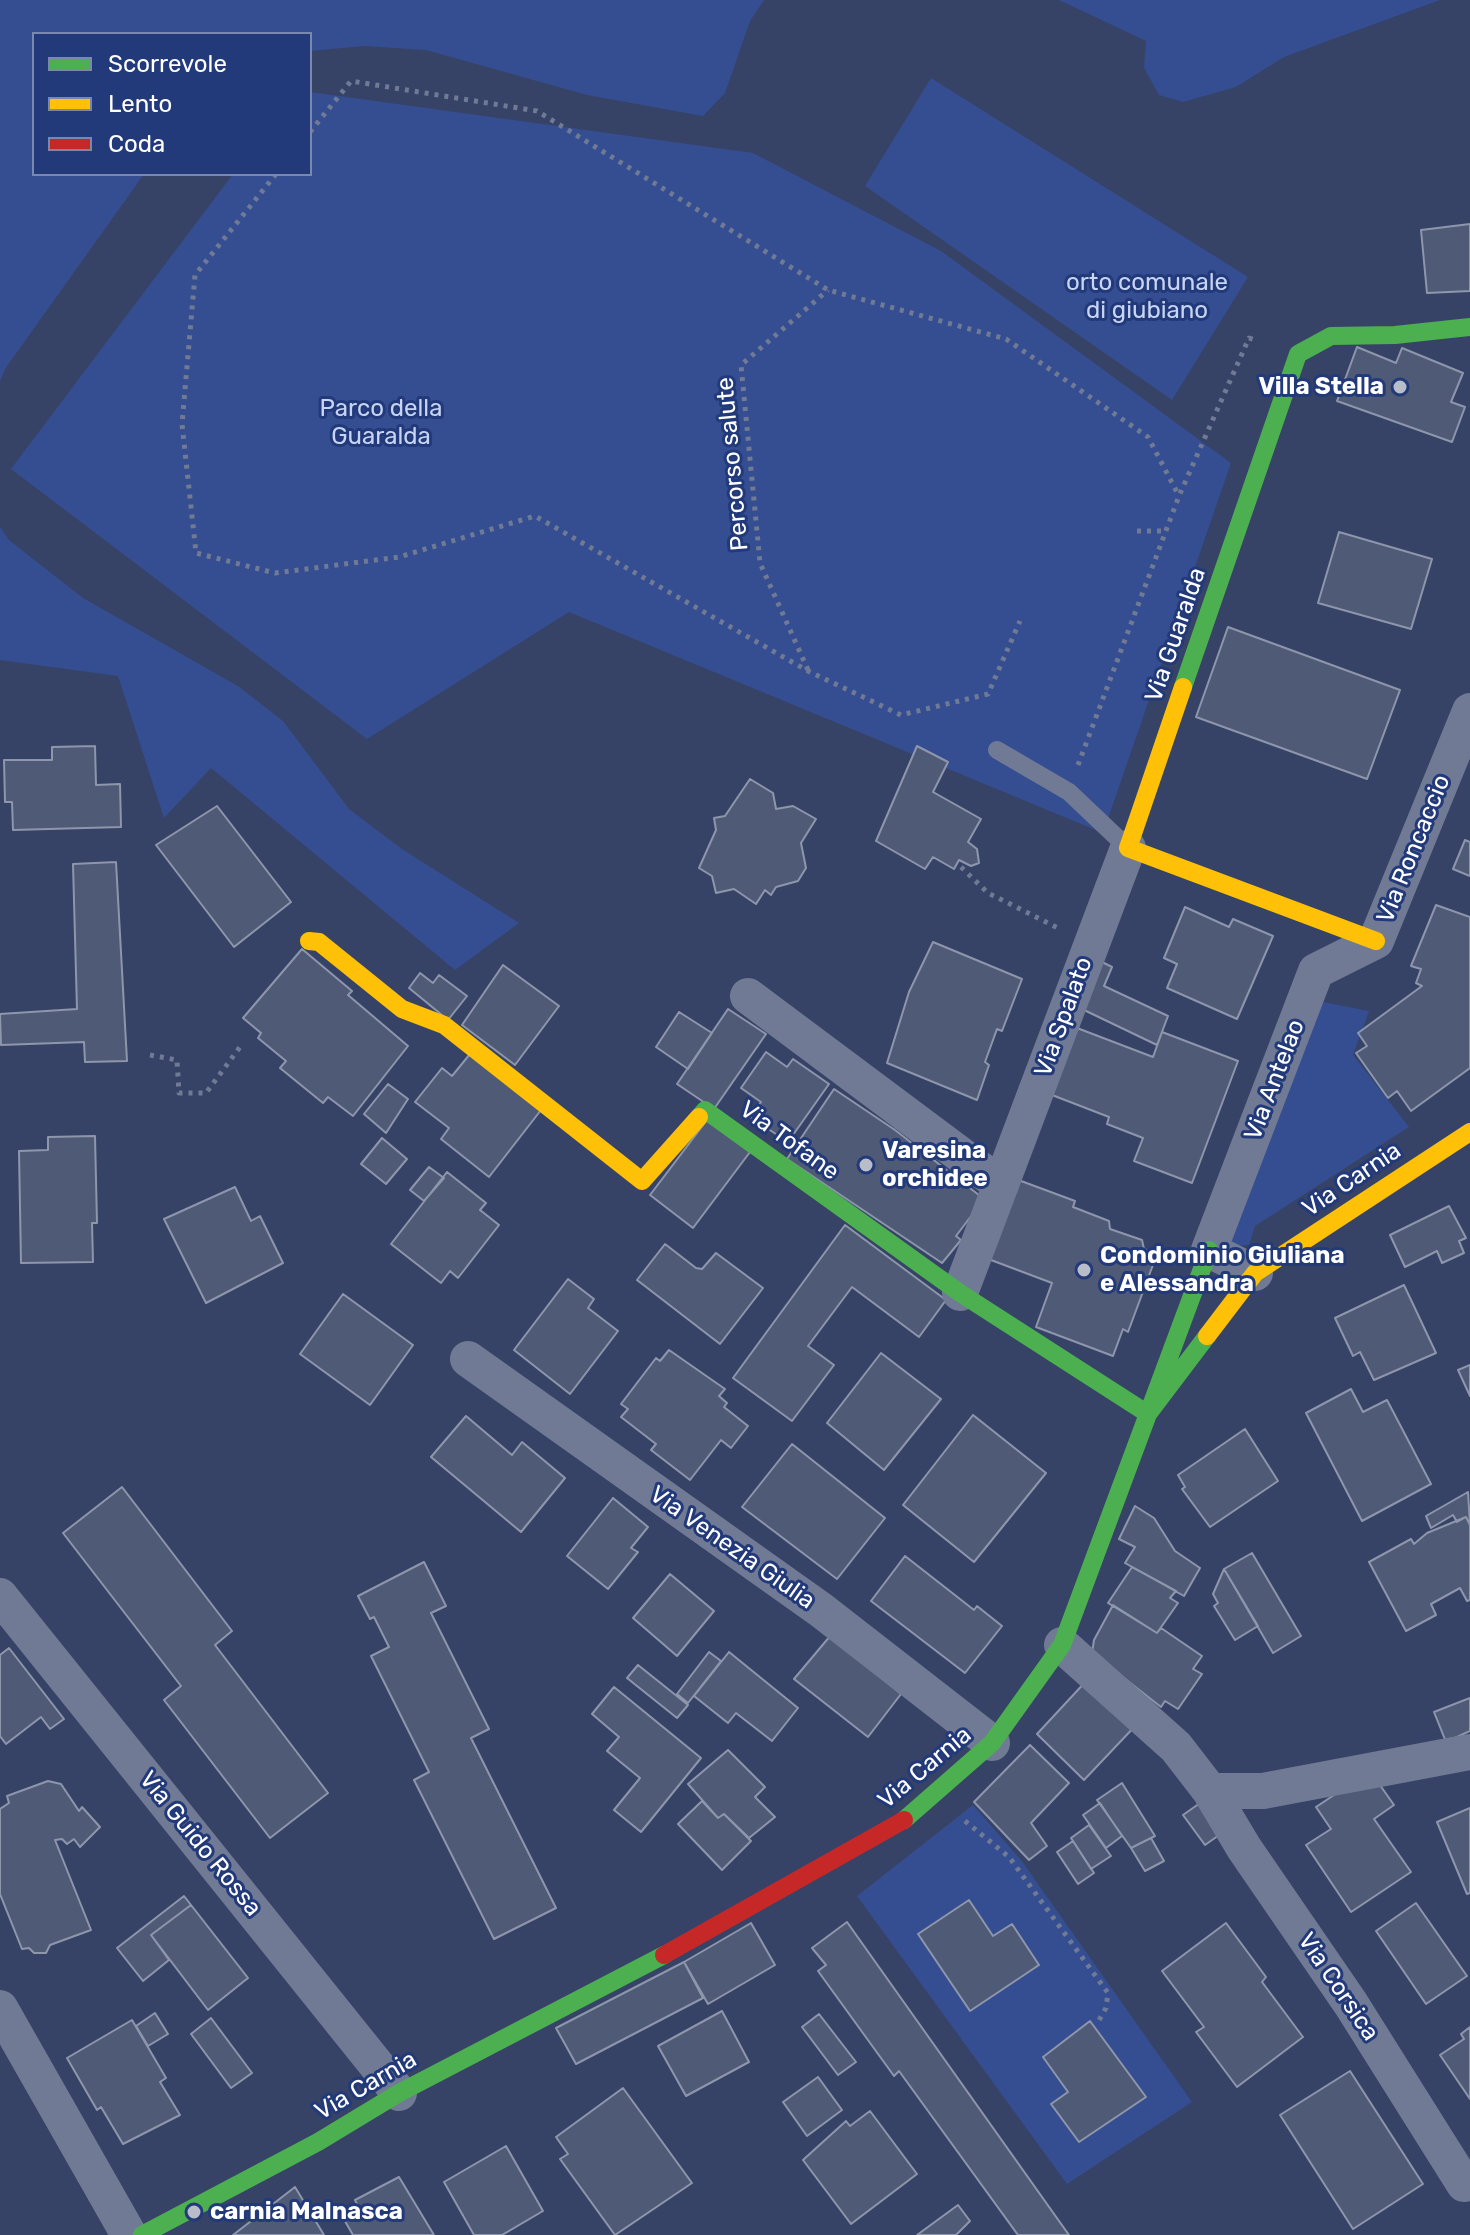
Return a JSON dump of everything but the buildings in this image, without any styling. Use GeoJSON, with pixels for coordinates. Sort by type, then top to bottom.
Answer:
{"type":"FeatureCollection","features":[{"type":"Feature","properties":{"kind":"street"},"geometry":{"type":"LineString","coordinates":[[1298,354],[1331,336],[1395,335],[1470,327]]}},
{"type":"Feature","properties":{"kind":"street","name":"Via Guaralda"},"geometry":{"type":"LineString","coordinates":[[1128,848],[1298,354]]}},
{"type":"Feature","properties":{"kind":"street","name":"Via Roncaccio"},"geometry":{"type":"LineString","coordinates":[[1376,941],[1470,711]]}},
{"type":"Feature","properties":{"kind":"street"},"geometry":{"type":"LineString","coordinates":[[1128,848],[1376,941]]}},
{"type":"Feature","properties":{"kind":"street","name":"Via Spalato"},"geometry":{"type":"LineString","coordinates":[[960,1293],[1128,848]]}},
{"type":"Feature","properties":{"kind":"street","name":"Via Tofane"},"geometry":{"type":"LineString","coordinates":[[309,941],[319,942],[402,1009],[444,1025],[642,1181],[705,1110],[960,1293],[1148,1414]]}},
{"type":"Feature","properties":{"kind":"street","name":"Via Antelao"},"geometry":{"type":"LineString","coordinates":[[1148,1414],[1316,971],[1376,941]]}},
{"type":"Feature","properties":{"kind":"street"},"geometry":{"type":"LineString","coordinates":[[748,996],[1001,1185]]}},
{"type":"Feature","properties":{"kind":"street","name":"Via Carnia"},"geometry":{"type":"LineString","coordinates":[[142,2235],[318,2142],[399,2093],[739,1915],[908,1818],[992,1743],[1062,1645],[1148,1414],[1255,1273],[1470,1132]]}},
{"type":"Feature","properties":{"kind":"street"},"geometry":{"type":"LineString","coordinates":[[1209,1250],[1255,1273]]}},
{"type":"Feature","properties":{"kind":"street","name":"Via Venezia Giulia"},"geometry":{"type":"LineString","coordinates":[[468,1359],[821,1610],[992,1743]]}},
{"type":"Feature","properties":{"kind":"street","name":"Via Guido Rossa"},"geometry":{"type":"LineString","coordinates":[[0,1596],[399,2093]]}},
{"type":"Feature","properties":{"kind":"street","name":"Via Corsica"},"geometry":{"type":"LineString","coordinates":[[1062,1645],[1176,1747],[1210,1791],[1244,1848],[1351,2004],[1464,2184]]}},
{"type":"Feature","properties":{"kind":"street"},"geometry":{"type":"LineString","coordinates":[[1210,1791],[1263,1791],[1470,1752]]}},
{"type":"Feature","properties":{"kind":"street"},"geometry":{"type":"LineString","coordinates":[[0,2008],[129,2235]]}},
{"type":"Feature","properties":{"kind":"lane"},"geometry":{"type":"LineString","coordinates":[[997,750],[1069,792],[1128,848]]}},
{"type":"Feature","properties":{"kind":"path"},"geometry":{"type":"LineString","coordinates":[[312,130],[351,81],[537,111],[828,290],[1006,339],[1148,437],[1179,496]]}},
{"type":"Feature","properties":{"kind":"path"},"geometry":{"type":"LineString","coordinates":[[274,176],[195,275],[182,424],[196,553],[275,573],[399,557],[535,516],[808,671],[901,715],[988,694],[1020,621]]}},
{"type":"Feature","properties":{"kind":"path","name":"Percorso salute"},"geometry":{"type":"LineString","coordinates":[[808,671],[760,563],[741,365],[828,290]]}},
{"type":"Feature","properties":{"kind":"path"},"geometry":{"type":"LineString","coordinates":[[1090,732],[1164,531],[1249,338],[1298,354]]}},
{"type":"Feature","properties":{"kind":"path"},"geometry":{"type":"LineString","coordinates":[[1137,531],[1164,531]]}},
{"type":"Feature","properties":{"kind":"path"},"geometry":{"type":"LineString","coordinates":[[961,867],[988,893],[1091,945]]}},
{"type":"Feature","properties":{"kind":"path"},"geometry":{"type":"LineString","coordinates":[[150,1055],[177,1060],[179,1093],[206,1093],[240,1047]]}},
{"type":"Feature","properties":{"kind":"path"},"geometry":{"type":"LineString","coordinates":[[933,1796],[1009,1857],[1108,1993],[1106,2008],[1098,2022]]}},
{"type":"Feature","properties":{"kind":"green space"},"geometry":{"type":"Polygon","coordinates":[[[0,0],[764,0],[750,21],[725,93],[703,116],[587,95],[426,50],[364,46],[312,51],[312,32],[32,32],[32,176],[143,176],[5,369],[0,381],[0,0]]]}},
{"type":"Feature","properties":{"kind":"green space"},"geometry":{"type":"Polygon","coordinates":[[[1059,0],[1440,0],[1284,57],[1236,87],[1183,102],[1159,95],[1144,68],[1146,41],[1059,0]]]}},
{"type":"Feature","properties":{"kind":"green space","name":"orto comunale di giubiano"},"geometry":{"type":"Polygon","coordinates":[[[931,78],[1248,277],[1172,400],[865,186],[931,78]]]}},
{"type":"Feature","properties":{"kind":"green space","name":"Parco della Guaralda"},"geometry":{"type":"Polygon","coordinates":[[[312,92],[753,153],[941,251],[1231,463],[1103,833],[569,612],[367,739],[11,469],[231,176],[312,176],[312,92]]]}},
{"type":"Feature","properties":{"kind":"green space"},"geometry":{"type":"Polygon","coordinates":[[[0,527],[9,540],[83,598],[238,686],[283,721],[349,809],[402,849],[519,923],[455,970],[211,768],[164,818],[118,676],[0,660],[0,527]]]}},
{"type":"Feature","properties":{"kind":"green space"},"geometry":{"type":"Polygon","coordinates":[[[1323,1002],[1369,1011],[1353,1055],[1409,1127],[1255,1226],[1249,1245],[1234,1246],[1227,1238],[1323,1002]]]}},
{"type":"Feature","properties":{"kind":"green space"},"geometry":{"type":"Polygon","coordinates":[[[973,1805],[1021,1860],[1192,2102],[1067,2184],[857,1896],[973,1805]]]}},
{"type":"Feature","properties":{"kind":"traffic: fast"},"geometry":{"type":"LineString","coordinates":[[1183,687],[1298,354],[1331,336],[1395,335],[1470,327]]}},
{"type":"Feature","properties":{"kind":"traffic: fast"},"geometry":{"type":"LineString","coordinates":[[699,1117],[705,1110],[960,1293],[1148,1414],[1209,1250]]}},
{"type":"Feature","properties":{"kind":"traffic: fast"},"geometry":{"type":"LineString","coordinates":[[904,1820],[992,1743],[1062,1645],[1148,1414],[1207,1336]]}},
{"type":"Feature","properties":{"kind":"traffic: fast"},"geometry":{"type":"LineString","coordinates":[[142,2235],[318,2142],[399,2093],[664,1955]]}},
{"type":"Feature","properties":{"kind":"traffic: slow"},"geometry":{"type":"LineString","coordinates":[[1183,687],[1128,848],[1376,941]]}},
{"type":"Feature","properties":{"kind":"traffic: slow"},"geometry":{"type":"LineString","coordinates":[[309,941],[319,942],[402,1009],[444,1025],[642,1181],[699,1117]]}},
{"type":"Feature","properties":{"kind":"traffic: slow"},"geometry":{"type":"LineString","coordinates":[[1207,1336],[1255,1273],[1470,1132]]}},
{"type":"Feature","properties":{"kind":"traffic: jam"},"geometry":{"type":"LineString","coordinates":[[664,1955],[904,1820]]}},
{"type":"Feature","properties":{"kind":"place","name":"Villa Stella"},"geometry":{"type":"Point","coordinates":[1400,387]}},
{"type":"Feature","properties":{"kind":"place","name":"Varesina orchidee"},"geometry":{"type":"Point","coordinates":[866,1165]}},
{"type":"Feature","properties":{"kind":"place","name":"Condominio Giuliana e Alessandra"},"geometry":{"type":"Point","coordinates":[1084,1270]}},
{"type":"Feature","properties":{"kind":"place","name":"carnia Malnasca"},"geometry":{"type":"Point","coordinates":[194,2212]}}]}
